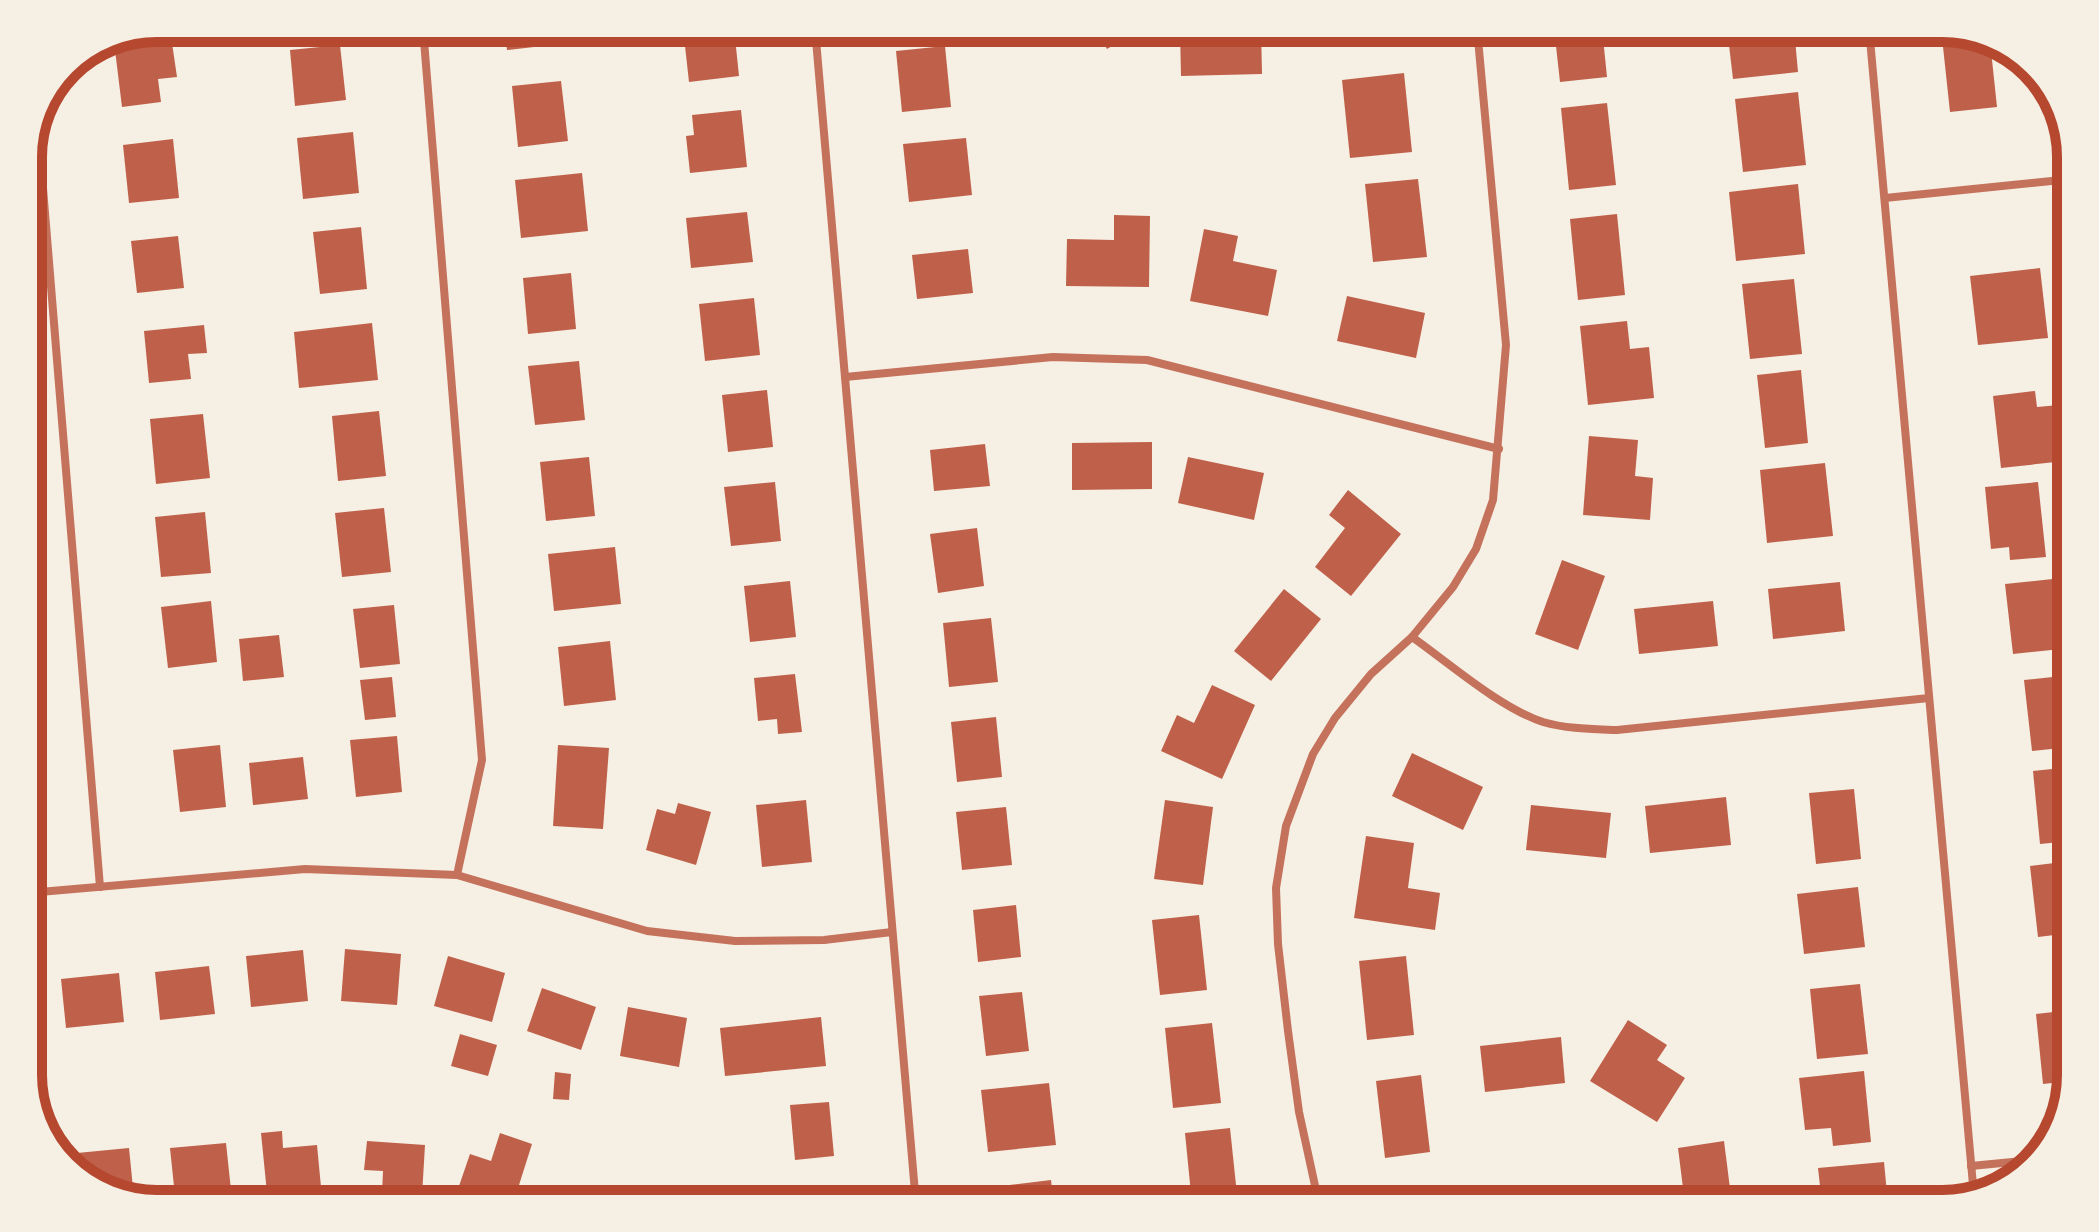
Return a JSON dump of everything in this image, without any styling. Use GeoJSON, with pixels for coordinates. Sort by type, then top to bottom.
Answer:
{"type":"FeatureCollection","features":[{"type":"Feature","properties":{"kind":"street"},"geometry":{"type":"LineString","coordinates":[[424,42],[482,760],[457,875]]}},
{"type":"Feature","properties":{"kind":"street"},"geometry":{"type":"LineString","coordinates":[[816,42],[915,1190]]}},
{"type":"Feature","properties":{"kind":"street"},"geometry":{"type":"LineString","coordinates":[[1316,1190],[1299,1112],[1278,944],[1276,888],[1286,826],[1313,754],[1335,718],[1371,674],[1412,637],[1453,587],[1476,549],[1493,500],[1506,345],[1478,42]]}},
{"type":"Feature","properties":{"kind":"street"},"geometry":{"type":"LineString","coordinates":[[1870,42],[1973,1186]]}},
{"type":"Feature","properties":{"kind":"street"},"geometry":{"type":"LineString","coordinates":[[42,176],[100,887]]}},
{"type":"Feature","properties":{"kind":"street"},"geometry":{"type":"LineString","coordinates":[[1885,198],[2057,180]]}},
{"type":"Feature","properties":{"kind":"street"},"geometry":{"type":"LineString","coordinates":[[845,377],[1053,357],[1147,360],[1499,449]]}},
{"type":"Feature","properties":{"kind":"street"},"geometry":{"type":"LineString","coordinates":[[1412,637],[1511,707],[1542,722],[1575,728],[1617,730],[1929,698]]}},
{"type":"Feature","properties":{"kind":"street"},"geometry":{"type":"LineString","coordinates":[[42,892],[305,869],[457,875],[647,931],[735,941],[824,940],[892,932]]}},
{"type":"Feature","properties":{"kind":"street"},"geometry":{"type":"LineString","coordinates":[[1971,1166],[2017,1162]]}},
{"type":"Feature","properties":{"kind":"building"},"geometry":{"type":"Polygon","coordinates":[[[506,42],[560,42],[560,44],[507,50],[506,42]]]}},
{"type":"Feature","properties":{"kind":"building"},"geometry":{"type":"Polygon","coordinates":[[[685,42],[735,42],[739,76],[689,82],[685,42]]]}},
{"type":"Feature","properties":{"kind":"building"},"geometry":{"type":"Polygon","coordinates":[[[1103,42],[1119,42],[1107,49],[1103,42]]]}},
{"type":"Feature","properties":{"kind":"building"},"geometry":{"type":"Polygon","coordinates":[[[1180,42],[1261,42],[1262,74],[1181,76],[1180,42]]]}},
{"type":"Feature","properties":{"kind":"building"},"geometry":{"type":"Polygon","coordinates":[[[1556,42],[1603,42],[1607,77],[1560,82],[1556,42]]]}},
{"type":"Feature","properties":{"kind":"building"},"geometry":{"type":"Polygon","coordinates":[[[1729,42],[1795,42],[1798,72],[1733,79],[1729,42]]]}},
{"type":"Feature","properties":{"kind":"building"},"geometry":{"type":"Polygon","coordinates":[[[1943,42],[1972,46],[1991,53],[1997,107],[1950,112],[1943,42]]]}},
{"type":"Feature","properties":{"kind":"building"},"geometry":{"type":"Polygon","coordinates":[[[172,43],[177,77],[158,79],[161,102],[122,107],[117,50],[172,43]]]}},
{"type":"Feature","properties":{"kind":"building"},"geometry":{"type":"Polygon","coordinates":[[[340,45],[346,100],[295,106],[290,50],[340,45]]]}},
{"type":"Feature","properties":{"kind":"building"},"geometry":{"type":"Polygon","coordinates":[[[945,46],[951,107],[902,112],[896,51],[945,46]]]}},
{"type":"Feature","properties":{"kind":"building"},"geometry":{"type":"Polygon","coordinates":[[[1404,73],[1412,152],[1350,158],[1342,80],[1404,73]]]}},
{"type":"Feature","properties":{"kind":"building"},"geometry":{"type":"Polygon","coordinates":[[[561,81],[568,141],[518,147],[512,86],[561,81]]]}},
{"type":"Feature","properties":{"kind":"building"},"geometry":{"type":"Polygon","coordinates":[[[1798,92],[1806,165],[1743,172],[1735,99],[1798,92]]]}},
{"type":"Feature","properties":{"kind":"building"},"geometry":{"type":"Polygon","coordinates":[[[1607,103],[1616,185],[1569,190],[1561,108],[1607,103]]]}},
{"type":"Feature","properties":{"kind":"building"},"geometry":{"type":"Polygon","coordinates":[[[741,110],[747,167],[690,173],[686,136],[694,135],[692,115],[741,110]]]}},
{"type":"Feature","properties":{"kind":"building"},"geometry":{"type":"Polygon","coordinates":[[[353,132],[359,193],[303,199],[297,138],[353,132]]]}},
{"type":"Feature","properties":{"kind":"building"},"geometry":{"type":"Polygon","coordinates":[[[966,138],[972,195],[909,202],[903,144],[966,138]]]}},
{"type":"Feature","properties":{"kind":"building"},"geometry":{"type":"Polygon","coordinates":[[[173,139],[179,198],[129,203],[123,145],[173,139]]]}},
{"type":"Feature","properties":{"kind":"building"},"geometry":{"type":"Polygon","coordinates":[[[582,173],[588,231],[521,238],[515,180],[582,173]]]}},
{"type":"Feature","properties":{"kind":"building"},"geometry":{"type":"Polygon","coordinates":[[[1418,179],[1427,257],[1373,262],[1365,184],[1418,179]]]}},
{"type":"Feature","properties":{"kind":"building"},"geometry":{"type":"Polygon","coordinates":[[[1798,184],[1805,254],[1736,261],[1729,192],[1798,184]]]}},
{"type":"Feature","properties":{"kind":"building"},"geometry":{"type":"Polygon","coordinates":[[[747,212],[753,262],[691,268],[686,218],[747,212]]]}},
{"type":"Feature","properties":{"kind":"building"},"geometry":{"type":"Polygon","coordinates":[[[1617,214],[1625,295],[1578,300],[1570,219],[1617,214]]]}},
{"type":"Feature","properties":{"kind":"building"},"geometry":{"type":"Polygon","coordinates":[[[1114,215],[1150,216],[1149,287],[1066,286],[1067,239],[1114,240],[1114,215]]]}},
{"type":"Feature","properties":{"kind":"building"},"geometry":{"type":"Polygon","coordinates":[[[361,227],[367,289],[320,294],[313,232],[361,227]]]}},
{"type":"Feature","properties":{"kind":"building"},"geometry":{"type":"Polygon","coordinates":[[[1204,229],[1238,236],[1233,261],[1277,270],[1268,316],[1190,301],[1204,229]]]}},
{"type":"Feature","properties":{"kind":"building"},"geometry":{"type":"Polygon","coordinates":[[[178,236],[184,288],[137,293],[131,241],[178,236]]]}},
{"type":"Feature","properties":{"kind":"building"},"geometry":{"type":"Polygon","coordinates":[[[968,249],[973,293],[917,299],[912,255],[968,249]]]}},
{"type":"Feature","properties":{"kind":"building"},"geometry":{"type":"Polygon","coordinates":[[[2040,268],[2048,338],[1978,345],[1970,276],[2040,268]]]}},
{"type":"Feature","properties":{"kind":"building"},"geometry":{"type":"Polygon","coordinates":[[[571,273],[576,329],[528,334],[523,278],[571,273]]]}},
{"type":"Feature","properties":{"kind":"building"},"geometry":{"type":"Polygon","coordinates":[[[1794,279],[1802,354],[1750,359],[1742,284],[1794,279]]]}},
{"type":"Feature","properties":{"kind":"building"},"geometry":{"type":"Polygon","coordinates":[[[1347,296],[1425,313],[1416,358],[1337,341],[1347,296]]]}},
{"type":"Feature","properties":{"kind":"building"},"geometry":{"type":"Polygon","coordinates":[[[754,298],[760,355],[705,361],[699,304],[754,298]]]}},
{"type":"Feature","properties":{"kind":"building"},"geometry":{"type":"Polygon","coordinates":[[[1627,321],[1630,349],[1649,347],[1654,398],[1588,405],[1580,326],[1627,321]]]}},
{"type":"Feature","properties":{"kind":"building"},"geometry":{"type":"Polygon","coordinates":[[[372,323],[378,380],[299,388],[294,332],[372,323]]]}},
{"type":"Feature","properties":{"kind":"building"},"geometry":{"type":"Polygon","coordinates":[[[204,325],[207,353],[188,354],[191,379],[149,383],[144,331],[204,325]]]}},
{"type":"Feature","properties":{"kind":"building"},"geometry":{"type":"Polygon","coordinates":[[[579,361],[585,420],[535,425],[528,366],[579,361]]]}},
{"type":"Feature","properties":{"kind":"building"},"geometry":{"type":"Polygon","coordinates":[[[1801,370],[1808,443],[1765,448],[1757,375],[1801,370]]]}},
{"type":"Feature","properties":{"kind":"building"},"geometry":{"type":"Polygon","coordinates":[[[767,390],[773,447],[728,452],[722,395],[767,390]]]}},
{"type":"Feature","properties":{"kind":"building"},"geometry":{"type":"Polygon","coordinates":[[[2035,391],[2037,407],[2057,405],[2057,462],[2001,468],[1993,396],[2035,391]]]}},
{"type":"Feature","properties":{"kind":"building"},"geometry":{"type":"Polygon","coordinates":[[[379,411],[386,476],[338,481],[332,416],[379,411]]]}},
{"type":"Feature","properties":{"kind":"building"},"geometry":{"type":"Polygon","coordinates":[[[203,414],[210,478],[156,484],[150,419],[203,414]]]}},
{"type":"Feature","properties":{"kind":"building"},"geometry":{"type":"Polygon","coordinates":[[[1589,436],[1638,440],[1635,476],[1653,478],[1650,520],[1583,515],[1589,436]]]}},
{"type":"Feature","properties":{"kind":"building"},"geometry":{"type":"Polygon","coordinates":[[[1152,442],[1152,489],[1072,490],[1072,443],[1152,442]]]}},
{"type":"Feature","properties":{"kind":"building"},"geometry":{"type":"Polygon","coordinates":[[[985,444],[990,486],[934,491],[930,450],[985,444]]]}},
{"type":"Feature","properties":{"kind":"building"},"geometry":{"type":"Polygon","coordinates":[[[589,457],[595,516],[546,521],[540,462],[589,457]]]}},
{"type":"Feature","properties":{"kind":"building"},"geometry":{"type":"Polygon","coordinates":[[[1188,457],[1264,473],[1254,520],[1178,503],[1188,457]]]}},
{"type":"Feature","properties":{"kind":"building"},"geometry":{"type":"Polygon","coordinates":[[[1825,463],[1833,536],[1767,543],[1760,470],[1825,463]]]}},
{"type":"Feature","properties":{"kind":"building"},"geometry":{"type":"Polygon","coordinates":[[[775,482],[781,541],[731,546],[724,487],[775,482]]]}},
{"type":"Feature","properties":{"kind":"building"},"geometry":{"type":"Polygon","coordinates":[[[2038,482],[2046,557],[2010,560],[2009,547],[1991,549],[1985,487],[2038,482]]]}},
{"type":"Feature","properties":{"kind":"building"},"geometry":{"type":"Polygon","coordinates":[[[1348,490],[1401,534],[1351,596],[1315,567],[1345,528],[1329,515],[1348,490]]]}},
{"type":"Feature","properties":{"kind":"building"},"geometry":{"type":"Polygon","coordinates":[[[384,508],[391,572],[342,577],[335,513],[384,508]]]}},
{"type":"Feature","properties":{"kind":"building"},"geometry":{"type":"Polygon","coordinates":[[[205,512],[211,573],[161,577],[155,517],[205,512]]]}},
{"type":"Feature","properties":{"kind":"building"},"geometry":{"type":"Polygon","coordinates":[[[977,528],[984,586],[938,593],[930,534],[977,528]]]}},
{"type":"Feature","properties":{"kind":"building"},"geometry":{"type":"Polygon","coordinates":[[[615,547],[621,604],[554,611],[548,554],[615,547]]]}},
{"type":"Feature","properties":{"kind":"building"},"geometry":{"type":"Polygon","coordinates":[[[1562,560],[1605,576],[1578,650],[1535,634],[1562,560]]]}},
{"type":"Feature","properties":{"kind":"building"},"geometry":{"type":"Polygon","coordinates":[[[2057,578],[2057,649],[2013,654],[2005,584],[2057,578]]]}},
{"type":"Feature","properties":{"kind":"building"},"geometry":{"type":"Polygon","coordinates":[[[790,581],[796,637],[750,642],[744,586],[790,581]]]}},
{"type":"Feature","properties":{"kind":"building"},"geometry":{"type":"Polygon","coordinates":[[[1840,582],[1845,631],[1773,639],[1768,589],[1840,582]]]}},
{"type":"Feature","properties":{"kind":"building"},"geometry":{"type":"Polygon","coordinates":[[[1284,589],[1321,619],[1271,681],[1234,651],[1284,589]]]}},
{"type":"Feature","properties":{"kind":"building"},"geometry":{"type":"Polygon","coordinates":[[[211,601],[217,662],[168,668],[161,607],[211,601]]]}},
{"type":"Feature","properties":{"kind":"building"},"geometry":{"type":"Polygon","coordinates":[[[1713,601],[1718,646],[1639,654],[1634,609],[1713,601]]]}},
{"type":"Feature","properties":{"kind":"building"},"geometry":{"type":"Polygon","coordinates":[[[394,605],[400,664],[360,668],[353,609],[394,605]]]}},
{"type":"Feature","properties":{"kind":"building"},"geometry":{"type":"Polygon","coordinates":[[[991,618],[998,682],[949,687],[943,623],[991,618]]]}},
{"type":"Feature","properties":{"kind":"building"},"geometry":{"type":"Polygon","coordinates":[[[279,635],[284,677],[243,681],[239,639],[279,635]]]}},
{"type":"Feature","properties":{"kind":"building"},"geometry":{"type":"Polygon","coordinates":[[[610,641],[616,700],[564,706],[558,647],[610,641]]]}},
{"type":"Feature","properties":{"kind":"building"},"geometry":{"type":"Polygon","coordinates":[[[795,674],[802,732],[778,734],[777,719],[758,721],[754,678],[795,674]]]}},
{"type":"Feature","properties":{"kind":"building"},"geometry":{"type":"Polygon","coordinates":[[[2057,676],[2057,748],[2032,751],[2024,680],[2057,676]]]}},
{"type":"Feature","properties":{"kind":"building"},"geometry":{"type":"Polygon","coordinates":[[[392,677],[396,717],[365,720],[360,680],[392,677]]]}},
{"type":"Feature","properties":{"kind":"building"},"geometry":{"type":"Polygon","coordinates":[[[1212,685],[1255,705],[1222,779],[1161,751],[1177,715],[1194,723],[1212,685]]]}},
{"type":"Feature","properties":{"kind":"building"},"geometry":{"type":"Polygon","coordinates":[[[996,717],[1002,777],[957,782],[951,722],[996,717]]]}},
{"type":"Feature","properties":{"kind":"building"},"geometry":{"type":"Polygon","coordinates":[[[397,736],[402,792],[356,797],[350,740],[397,736]]]}},
{"type":"Feature","properties":{"kind":"building"},"geometry":{"type":"Polygon","coordinates":[[[220,745],[226,807],[180,812],[173,750],[220,745]]]}},
{"type":"Feature","properties":{"kind":"building"},"geometry":{"type":"Polygon","coordinates":[[[558,745],[609,748],[603,829],[553,826],[558,745]]]}},
{"type":"Feature","properties":{"kind":"building"},"geometry":{"type":"Polygon","coordinates":[[[1412,753],[1483,787],[1463,830],[1392,796],[1412,753]]]}},
{"type":"Feature","properties":{"kind":"building"},"geometry":{"type":"Polygon","coordinates":[[[303,757],[308,799],[253,805],[249,763],[303,757]]]}},
{"type":"Feature","properties":{"kind":"building"},"geometry":{"type":"Polygon","coordinates":[[[2057,768],[2057,842],[2040,844],[2033,771],[2057,768]]]}},
{"type":"Feature","properties":{"kind":"building"},"geometry":{"type":"Polygon","coordinates":[[[1854,789],[1861,859],[1816,864],[1809,793],[1854,789]]]}},
{"type":"Feature","properties":{"kind":"building"},"geometry":{"type":"Polygon","coordinates":[[[1726,797],[1731,845],[1650,853],[1645,806],[1726,797]]]}},
{"type":"Feature","properties":{"kind":"building"},"geometry":{"type":"Polygon","coordinates":[[[806,800],[812,862],[762,867],[756,805],[806,800]]]}},
{"type":"Feature","properties":{"kind":"building"},"geometry":{"type":"Polygon","coordinates":[[[1165,800],[1213,807],[1203,885],[1154,879],[1165,800]]]}},
{"type":"Feature","properties":{"kind":"building"},"geometry":{"type":"Polygon","coordinates":[[[678,803],[711,812],[696,865],[646,850],[657,809],[675,814],[678,803]]]}},
{"type":"Feature","properties":{"kind":"building"},"geometry":{"type":"Polygon","coordinates":[[[1531,805],[1611,813],[1606,858],[1526,850],[1531,805]]]}},
{"type":"Feature","properties":{"kind":"building"},"geometry":{"type":"Polygon","coordinates":[[[1006,807],[1012,865],[962,870],[956,812],[1006,807]]]}},
{"type":"Feature","properties":{"kind":"building"},"geometry":{"type":"Polygon","coordinates":[[[1366,836],[1414,843],[1408,888],[1440,893],[1435,930],[1354,918],[1366,836]]]}},
{"type":"Feature","properties":{"kind":"building"},"geometry":{"type":"Polygon","coordinates":[[[2057,863],[2057,935],[2038,937],[2030,866],[2057,863]]]}},
{"type":"Feature","properties":{"kind":"building"},"geometry":{"type":"Polygon","coordinates":[[[1858,887],[1865,947],[1804,954],[1797,894],[1858,887]]]}},
{"type":"Feature","properties":{"kind":"building"},"geometry":{"type":"Polygon","coordinates":[[[1016,905],[1021,957],[978,962],[973,910],[1016,905]]]}},
{"type":"Feature","properties":{"kind":"building"},"geometry":{"type":"Polygon","coordinates":[[[1199,915],[1207,990],[1160,995],[1152,920],[1199,915]]]}},
{"type":"Feature","properties":{"kind":"building"},"geometry":{"type":"Polygon","coordinates":[[[345,949],[401,954],[397,1005],[341,1001],[345,949]]]}},
{"type":"Feature","properties":{"kind":"building"},"geometry":{"type":"Polygon","coordinates":[[[303,950],[308,1001],[251,1007],[246,956],[303,950]]]}},
{"type":"Feature","properties":{"kind":"building"},"geometry":{"type":"Polygon","coordinates":[[[448,956],[505,973],[492,1022],[434,1006],[448,956]]]}},
{"type":"Feature","properties":{"kind":"building"},"geometry":{"type":"Polygon","coordinates":[[[1406,956],[1414,1035],[1367,1040],[1359,961],[1406,956]]]}},
{"type":"Feature","properties":{"kind":"building"},"geometry":{"type":"Polygon","coordinates":[[[209,966],[215,1014],[160,1020],[155,972],[209,966]]]}},
{"type":"Feature","properties":{"kind":"building"},"geometry":{"type":"Polygon","coordinates":[[[119,973],[124,1022],[66,1028],[61,979],[119,973]]]}},
{"type":"Feature","properties":{"kind":"building"},"geometry":{"type":"Polygon","coordinates":[[[1860,984],[1868,1054],[1817,1059],[1810,989],[1860,984]]]}},
{"type":"Feature","properties":{"kind":"building"},"geometry":{"type":"Polygon","coordinates":[[[542,988],[596,1007],[581,1050],[527,1031],[542,988]]]}},
{"type":"Feature","properties":{"kind":"building"},"geometry":{"type":"Polygon","coordinates":[[[1022,992],[1029,1051],[986,1056],[979,996],[1022,992]]]}},
{"type":"Feature","properties":{"kind":"building"},"geometry":{"type":"Polygon","coordinates":[[[628,1007],[687,1018],[679,1067],[620,1056],[628,1007]]]}},
{"type":"Feature","properties":{"kind":"building"},"geometry":{"type":"Polygon","coordinates":[[[2057,1012],[2056,1082],[2043,1084],[2036,1014],[2057,1012]]]}},
{"type":"Feature","properties":{"kind":"building"},"geometry":{"type":"Polygon","coordinates":[[[821,1017],[826,1066],[725,1076],[720,1028],[821,1017]]]}},
{"type":"Feature","properties":{"kind":"building"},"geometry":{"type":"Polygon","coordinates":[[[1628,1020],[1667,1045],[1657,1060],[1685,1078],[1657,1122],[1590,1081],[1628,1020]]]}},
{"type":"Feature","properties":{"kind":"building"},"geometry":{"type":"Polygon","coordinates":[[[1212,1023],[1221,1103],[1173,1108],[1165,1028],[1212,1023]]]}},
{"type":"Feature","properties":{"kind":"building"},"geometry":{"type":"Polygon","coordinates":[[[460,1034],[497,1045],[488,1076],[451,1066],[460,1034]]]}},
{"type":"Feature","properties":{"kind":"building"},"geometry":{"type":"Polygon","coordinates":[[[1561,1037],[1565,1083],[1485,1092],[1480,1046],[1561,1037]]]}},
{"type":"Feature","properties":{"kind":"building"},"geometry":{"type":"Polygon","coordinates":[[[1864,1071],[1871,1142],[1833,1146],[1831,1128],[1805,1130],[1799,1078],[1864,1071]]]}},
{"type":"Feature","properties":{"kind":"building"},"geometry":{"type":"Polygon","coordinates":[[[555,1072],[571,1074],[569,1100],[553,1099],[555,1072]]]}},
{"type":"Feature","properties":{"kind":"building"},"geometry":{"type":"Polygon","coordinates":[[[1421,1075],[1430,1152],[1385,1158],[1376,1081],[1421,1075]]]}},
{"type":"Feature","properties":{"kind":"building"},"geometry":{"type":"Polygon","coordinates":[[[1049,1083],[1056,1145],[988,1152],[981,1090],[1049,1083]]]}},
{"type":"Feature","properties":{"kind":"building"},"geometry":{"type":"Polygon","coordinates":[[[829,1102],[834,1156],[795,1160],[790,1105],[829,1102]]]}},
{"type":"Feature","properties":{"kind":"building"},"geometry":{"type":"Polygon","coordinates":[[[1230,1128],[1237,1190],[1191,1190],[1185,1133],[1230,1128]]]}},
{"type":"Feature","properties":{"kind":"building"},"geometry":{"type":"Polygon","coordinates":[[[282,1131],[283,1148],[317,1145],[321,1187],[267,1190],[261,1133],[282,1131]]]}},
{"type":"Feature","properties":{"kind":"building"},"geometry":{"type":"Polygon","coordinates":[[[500,1133],[532,1144],[517,1190],[458,1189],[470,1154],[491,1161],[500,1133]]]}},
{"type":"Feature","properties":{"kind":"building"},"geometry":{"type":"Polygon","coordinates":[[[367,1141],[425,1145],[422,1190],[382,1190],[383,1171],[364,1170],[367,1141]]]}},
{"type":"Feature","properties":{"kind":"building"},"geometry":{"type":"Polygon","coordinates":[[[1724,1141],[1730,1190],[1683,1190],[1678,1148],[1724,1141]]]}},
{"type":"Feature","properties":{"kind":"building"},"geometry":{"type":"Polygon","coordinates":[[[226,1143],[231,1190],[174,1190],[170,1148],[226,1143]]]}},
{"type":"Feature","properties":{"kind":"building"},"geometry":{"type":"Polygon","coordinates":[[[129,1148],[133,1187],[99,1175],[77,1157],[77,1153],[129,1148]]]}},
{"type":"Feature","properties":{"kind":"building"},"geometry":{"type":"Polygon","coordinates":[[[1884,1162],[1887,1190],[1820,1190],[1818,1168],[1884,1162]]]}},
{"type":"Feature","properties":{"kind":"building"},"geometry":{"type":"Polygon","coordinates":[[[1051,1180],[1052,1190],[992,1190],[992,1187],[1051,1180]]]}}]}
